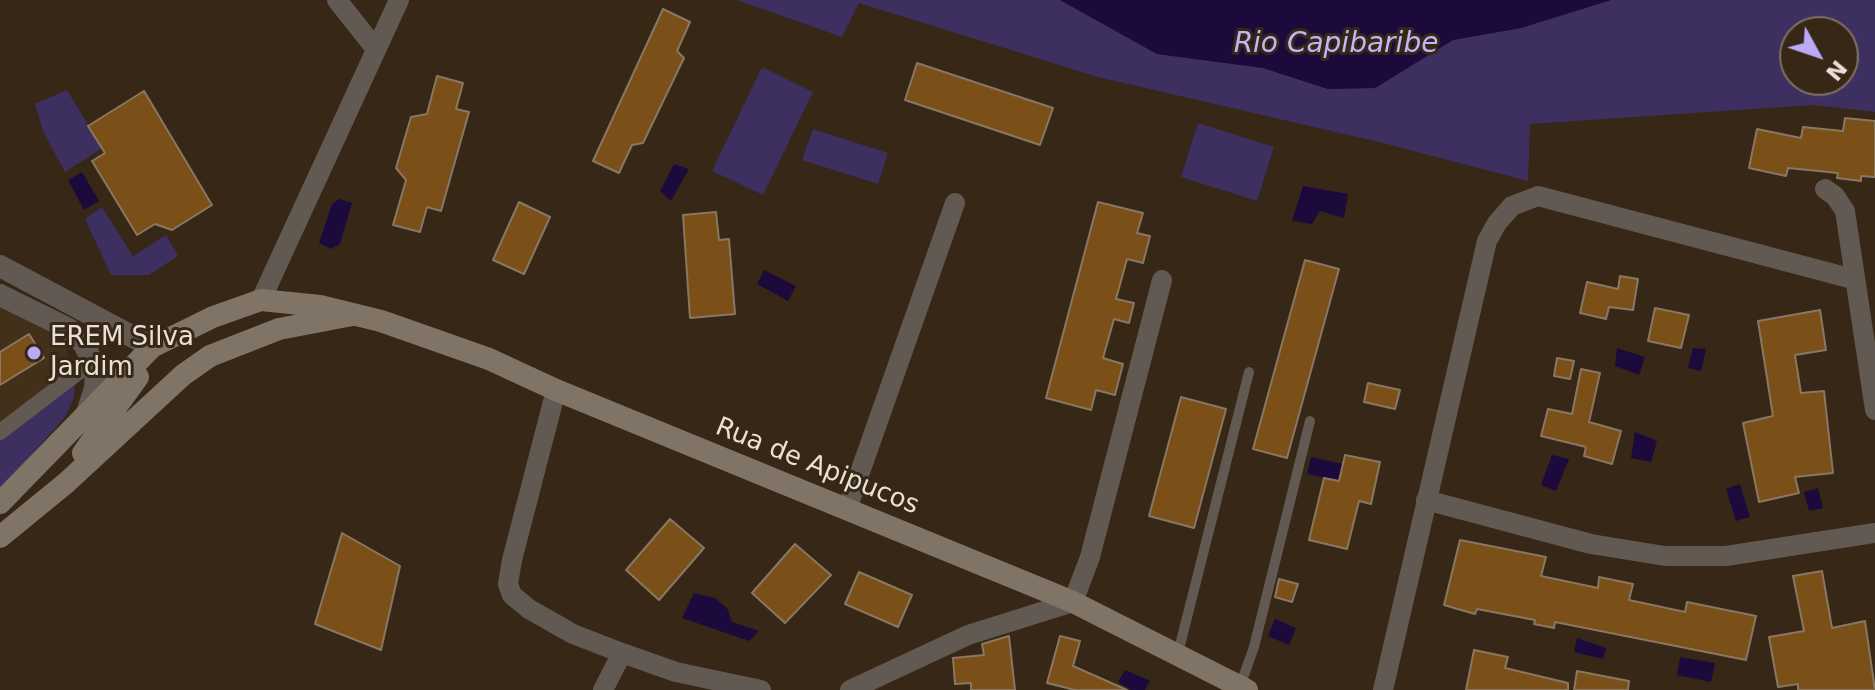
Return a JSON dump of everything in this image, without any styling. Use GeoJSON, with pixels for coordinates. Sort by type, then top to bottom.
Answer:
{"type":"FeatureCollection","features":[{"type":"Feature","properties":{"kind":"main road","name":"Rua de Apipucos"},"geometry":{"type":"LineString","coordinates":[[261,300],[357,313],[489,359],[556,390],[1073,602],[1177,657],[1244,688]]}},
{"type":"Feature","properties":{"kind":"main road"},"geometry":{"type":"LineString","coordinates":[[0,503],[152,347],[213,317],[261,300]]}},
{"type":"Feature","properties":{"kind":"main road"},"geometry":{"type":"LineString","coordinates":[[0,537],[66,483],[183,375],[210,356],[279,329],[357,313]]}},
{"type":"Feature","properties":{"kind":"main road"},"geometry":{"type":"LineString","coordinates":[[66,483],[72,466],[142,372],[152,347]]}},
{"type":"Feature","properties":{"kind":"street"},"geometry":{"type":"LineString","coordinates":[[337,0],[375,48]]}},
{"type":"Feature","properties":{"kind":"street"},"geometry":{"type":"LineString","coordinates":[[261,300],[399,0]]}},
{"type":"Feature","properties":{"kind":"street"},"geometry":{"type":"LineString","coordinates":[[1825,189],[1835,196],[1845,211],[1875,410]]}},
{"type":"Feature","properties":{"kind":"street"},"geometry":{"type":"LineString","coordinates":[[1383,690],[1487,241],[1512,206],[1538,196],[1853,279]]}},
{"type":"Feature","properties":{"kind":"street"},"geometry":{"type":"LineString","coordinates":[[847,509],[955,203]]}},
{"type":"Feature","properties":{"kind":"street"},"geometry":{"type":"LineString","coordinates":[[0,266],[88,310],[152,347]]}},
{"type":"Feature","properties":{"kind":"street"},"geometry":{"type":"LineString","coordinates":[[850,690],[968,635],[1073,602],[1090,557],[1162,280]]}},
{"type":"Feature","properties":{"kind":"street"},"geometry":{"type":"LineString","coordinates":[[0,295],[69,329],[84,344],[93,361],[95,388],[86,417]]}},
{"type":"Feature","properties":{"kind":"street"},"geometry":{"type":"LineString","coordinates":[[0,432],[93,361]]}},
{"type":"Feature","properties":{"kind":"street"},"geometry":{"type":"LineString","coordinates":[[556,390],[512,560],[508,584],[512,595],[529,609],[573,634],[622,653],[676,672],[761,690]]}},
{"type":"Feature","properties":{"kind":"street"},"geometry":{"type":"LineString","coordinates":[[1426,500],[1591,544],[1665,556],[1726,556],[1875,533]]}},
{"type":"Feature","properties":{"kind":"street"},"geometry":{"type":"LineString","coordinates":[[603,690],[622,653]]}},
{"type":"Feature","properties":{"kind":"lane"},"geometry":{"type":"LineString","coordinates":[[1177,657],[1249,372]]}},
{"type":"Feature","properties":{"kind":"lane"},"geometry":{"type":"LineString","coordinates":[[1244,688],[1310,421]]}},
{"type":"Feature","properties":{"kind":"shaded area"},"geometry":{"type":"Polygon","coordinates":[[[737,0],[1060,0],[1157,54],[1263,68],[1328,89],[1375,88],[1453,40],[1521,28],[1611,0],[1875,0],[1875,112],[1813,105],[1530,124],[1528,181],[1379,142],[1098,77],[859,3],[842,37],[737,0]]]}},
{"type":"Feature","properties":{"kind":"shaded area"},"geometry":{"type":"Polygon","coordinates":[[[762,67],[813,92],[763,195],[712,171],[762,67]]]}},
{"type":"Feature","properties":{"kind":"shaded area"},"geometry":{"type":"Polygon","coordinates":[[[67,90],[102,148],[65,172],[43,131],[35,104],[67,90]]]}},
{"type":"Feature","properties":{"kind":"shaded area"},"geometry":{"type":"Polygon","coordinates":[[[1198,123],[1274,147],[1257,201],[1181,177],[1198,123]]]}},
{"type":"Feature","properties":{"kind":"shaded area"},"geometry":{"type":"Polygon","coordinates":[[[813,129],[888,153],[878,184],[802,160],[813,129]]]}},
{"type":"Feature","properties":{"kind":"shaded area"},"geometry":{"type":"Polygon","coordinates":[[[102,207],[133,256],[166,235],[178,256],[149,275],[111,275],[85,219],[102,207]]]}},
{"type":"Feature","properties":{"kind":"shaded area","name":"EREM Silva Jardim"},"geometry":{"type":"Polygon","coordinates":[[[0,305],[63,336],[73,371],[0,426],[0,305]]]}},
{"type":"Feature","properties":{"kind":"shaded area"},"geometry":{"type":"Polygon","coordinates":[[[76,374],[74,398],[64,418],[0,490],[0,432],[76,374]]]}},
{"type":"Feature","properties":{"kind":"water","name":"Rio Capibaribe"},"geometry":{"type":"Polygon","coordinates":[[[1060,0],[1611,0],[1521,28],[1453,40],[1375,88],[1328,89],[1263,68],[1157,54],[1060,0]]]}},
{"type":"Feature","properties":{"kind":"water"},"geometry":{"type":"Polygon","coordinates":[[[674,164],[689,169],[671,201],[660,191],[674,164]]]}},
{"type":"Feature","properties":{"kind":"water"},"geometry":{"type":"Polygon","coordinates":[[[82,172],[99,201],[84,210],[68,180],[82,172]]]}},
{"type":"Feature","properties":{"kind":"water"},"geometry":{"type":"Polygon","coordinates":[[[1303,186],[1348,194],[1344,218],[1320,211],[1312,224],[1292,221],[1303,186]]]}},
{"type":"Feature","properties":{"kind":"water"},"geometry":{"type":"Polygon","coordinates":[[[339,199],[352,203],[340,244],[331,249],[319,243],[332,204],[339,199]]]}},
{"type":"Feature","properties":{"kind":"water"},"geometry":{"type":"Polygon","coordinates":[[[764,270],[796,286],[788,301],[757,284],[764,270]]]}},
{"type":"Feature","properties":{"kind":"water"},"geometry":{"type":"Polygon","coordinates":[[[1617,348],[1645,357],[1639,375],[1615,366],[1617,348]]]}},
{"type":"Feature","properties":{"kind":"water"},"geometry":{"type":"Polygon","coordinates":[[[1693,348],[1706,349],[1701,371],[1688,368],[1693,348]]]}},
{"type":"Feature","properties":{"kind":"water"},"geometry":{"type":"Polygon","coordinates":[[[1635,432],[1657,441],[1651,462],[1631,458],[1635,432]]]}},
{"type":"Feature","properties":{"kind":"water"},"geometry":{"type":"Polygon","coordinates":[[[1552,455],[1569,459],[1556,491],[1541,485],[1552,455]]]}},
{"type":"Feature","properties":{"kind":"water"},"geometry":{"type":"Polygon","coordinates":[[[1311,457],[1343,464],[1339,481],[1307,474],[1311,457]]]}},
{"type":"Feature","properties":{"kind":"water"},"geometry":{"type":"Polygon","coordinates":[[[1740,484],[1750,517],[1736,521],[1726,489],[1740,484]]]}},
{"type":"Feature","properties":{"kind":"water"},"geometry":{"type":"Polygon","coordinates":[[[1818,488],[1823,508],[1809,511],[1804,492],[1818,488]]]}},
{"type":"Feature","properties":{"kind":"water"},"geometry":{"type":"Polygon","coordinates":[[[694,593],[715,598],[727,608],[732,622],[759,631],[749,641],[682,618],[694,593]]]}},
{"type":"Feature","properties":{"kind":"water"},"geometry":{"type":"Polygon","coordinates":[[[1275,619],[1296,628],[1289,645],[1268,636],[1275,619]]]}},
{"type":"Feature","properties":{"kind":"water"},"geometry":{"type":"Polygon","coordinates":[[[1577,638],[1606,648],[1603,659],[1574,652],[1577,638]]]}},
{"type":"Feature","properties":{"kind":"water"},"geometry":{"type":"Polygon","coordinates":[[[1680,657],[1715,663],[1711,682],[1677,675],[1680,657]]]}},
{"type":"Feature","properties":{"kind":"water"},"geometry":{"type":"Polygon","coordinates":[[[1125,670],[1150,681],[1145,690],[1131,690],[1118,682],[1125,670]]]}},
{"type":"Feature","properties":{"kind":"building"},"geometry":{"type":"Polygon","coordinates":[[[663,9],[690,22],[677,51],[684,58],[643,143],[632,145],[619,173],[593,161],[663,9]]]}},
{"type":"Feature","properties":{"kind":"building"},"geometry":{"type":"Polygon","coordinates":[[[917,63],[1053,108],[1040,145],[905,100],[917,63]]]}},
{"type":"Feature","properties":{"kind":"building"},"geometry":{"type":"Polygon","coordinates":[[[437,76],[463,83],[456,109],[469,112],[441,211],[427,207],[420,232],[393,225],[406,180],[396,168],[411,117],[427,114],[437,76]]]}},
{"type":"Feature","properties":{"kind":"building"},"geometry":{"type":"Polygon","coordinates":[[[144,91],[212,205],[172,230],[155,224],[137,235],[92,161],[105,153],[88,126],[144,91]]]}},
{"type":"Feature","properties":{"kind":"building"},"geometry":{"type":"Polygon","coordinates":[[[1845,118],[1875,121],[1875,177],[1861,176],[1861,181],[1837,178],[1838,173],[1788,168],[1786,176],[1749,168],[1757,129],[1801,138],[1803,127],[1843,131],[1845,118]]]}},
{"type":"Feature","properties":{"kind":"building"},"geometry":{"type":"Polygon","coordinates":[[[519,202],[550,217],[524,274],[493,260],[519,202]]]}},
{"type":"Feature","properties":{"kind":"building"},"geometry":{"type":"Polygon","coordinates":[[[1098,202],[1143,213],[1137,233],[1150,236],[1143,263],[1127,259],[1116,299],[1134,303],[1129,323],[1114,319],[1103,358],[1123,364],[1115,395],[1096,390],[1091,410],[1046,398],[1098,202]]]}},
{"type":"Feature","properties":{"kind":"building"},"geometry":{"type":"Polygon","coordinates":[[[716,212],[719,240],[729,239],[735,314],[690,318],[683,215],[716,212]]]}},
{"type":"Feature","properties":{"kind":"building"},"geometry":{"type":"Polygon","coordinates":[[[1305,260],[1339,269],[1287,458],[1253,449],[1305,260]]]}},
{"type":"Feature","properties":{"kind":"building"},"geometry":{"type":"Polygon","coordinates":[[[1620,276],[1638,279],[1633,310],[1609,307],[1606,319],[1580,313],[1587,282],[1618,289],[1620,276]]]}},
{"type":"Feature","properties":{"kind":"building"},"geometry":{"type":"Polygon","coordinates":[[[1655,308],[1689,315],[1681,348],[1648,341],[1655,308]]]}},
{"type":"Feature","properties":{"kind":"building"},"geometry":{"type":"Polygon","coordinates":[[[1820,310],[1826,350],[1795,355],[1801,393],[1824,391],[1833,473],[1795,477],[1799,493],[1759,502],[1743,423],[1773,416],[1758,321],[1820,310]]]}},
{"type":"Feature","properties":{"kind":"building"},"geometry":{"type":"Polygon","coordinates":[[[29,334],[44,358],[0,385],[0,352],[29,334]]]}},
{"type":"Feature","properties":{"kind":"building"},"geometry":{"type":"Polygon","coordinates":[[[1557,358],[1574,361],[1570,379],[1554,376],[1557,358]]]}},
{"type":"Feature","properties":{"kind":"building"},"geometry":{"type":"Polygon","coordinates":[[[1581,369],[1600,373],[1589,422],[1621,431],[1612,464],[1584,456],[1586,447],[1541,436],[1548,409],[1572,414],[1581,369]]]}},
{"type":"Feature","properties":{"kind":"building"},"geometry":{"type":"Polygon","coordinates":[[[1368,383],[1400,390],[1395,409],[1364,402],[1368,383]]]}},
{"type":"Feature","properties":{"kind":"building"},"geometry":{"type":"Polygon","coordinates":[[[1181,397],[1226,409],[1194,528],[1149,516],[1181,397]]]}},
{"type":"Feature","properties":{"kind":"building"},"geometry":{"type":"Polygon","coordinates":[[[1345,455],[1380,462],[1371,504],[1359,501],[1347,549],[1309,540],[1324,478],[1339,481],[1345,455]]]}},
{"type":"Feature","properties":{"kind":"building"},"geometry":{"type":"Polygon","coordinates":[[[670,519],[704,548],[659,600],[626,570],[670,519]]]}},
{"type":"Feature","properties":{"kind":"building"},"geometry":{"type":"Polygon","coordinates":[[[342,533],[400,566],[381,650],[315,624],[342,533]]]}},
{"type":"Feature","properties":{"kind":"building"},"geometry":{"type":"Polygon","coordinates":[[[1460,540],[1546,557],[1541,576],[1598,588],[1599,577],[1633,584],[1629,600],[1685,612],[1687,602],[1756,616],[1746,660],[1555,622],[1554,628],[1534,624],[1535,620],[1477,609],[1475,614],[1444,605],[1460,540]]]}},
{"type":"Feature","properties":{"kind":"building"},"geometry":{"type":"Polygon","coordinates":[[[795,544],[831,575],[785,623],[752,593],[795,544]]]}},
{"type":"Feature","properties":{"kind":"building"},"geometry":{"type":"Polygon","coordinates":[[[1822,571],[1832,628],[1865,621],[1875,690],[1798,690],[1798,684],[1778,687],[1769,637],[1804,631],[1793,576],[1822,571]]]}},
{"type":"Feature","properties":{"kind":"building"},"geometry":{"type":"Polygon","coordinates":[[[859,572],[912,595],[898,627],[845,604],[859,572]]]}},
{"type":"Feature","properties":{"kind":"building"},"geometry":{"type":"Polygon","coordinates":[[[1279,579],[1298,584],[1292,602],[1275,597],[1279,579]]]}},
{"type":"Feature","properties":{"kind":"building"},"geometry":{"type":"Polygon","coordinates":[[[1009,636],[1015,690],[971,690],[971,683],[955,684],[953,658],[984,655],[982,644],[1009,636]]]}},
{"type":"Feature","properties":{"kind":"building"},"geometry":{"type":"Polygon","coordinates":[[[1060,636],[1080,641],[1073,666],[1127,690],[1075,690],[1047,683],[1060,636]]]}},
{"type":"Feature","properties":{"kind":"building"},"geometry":{"type":"Polygon","coordinates":[[[1474,650],[1508,657],[1505,668],[1568,683],[1568,690],[1466,690],[1474,650]]]}},
{"type":"Feature","properties":{"kind":"building"},"geometry":{"type":"Polygon","coordinates":[[[1577,671],[1629,681],[1628,690],[1574,690],[1577,671]]]}},
{"type":"Feature","properties":{"kind":"place","name":"EREM Silva Jardim"},"geometry":{"type":"Point","coordinates":[34,353]}}]}
